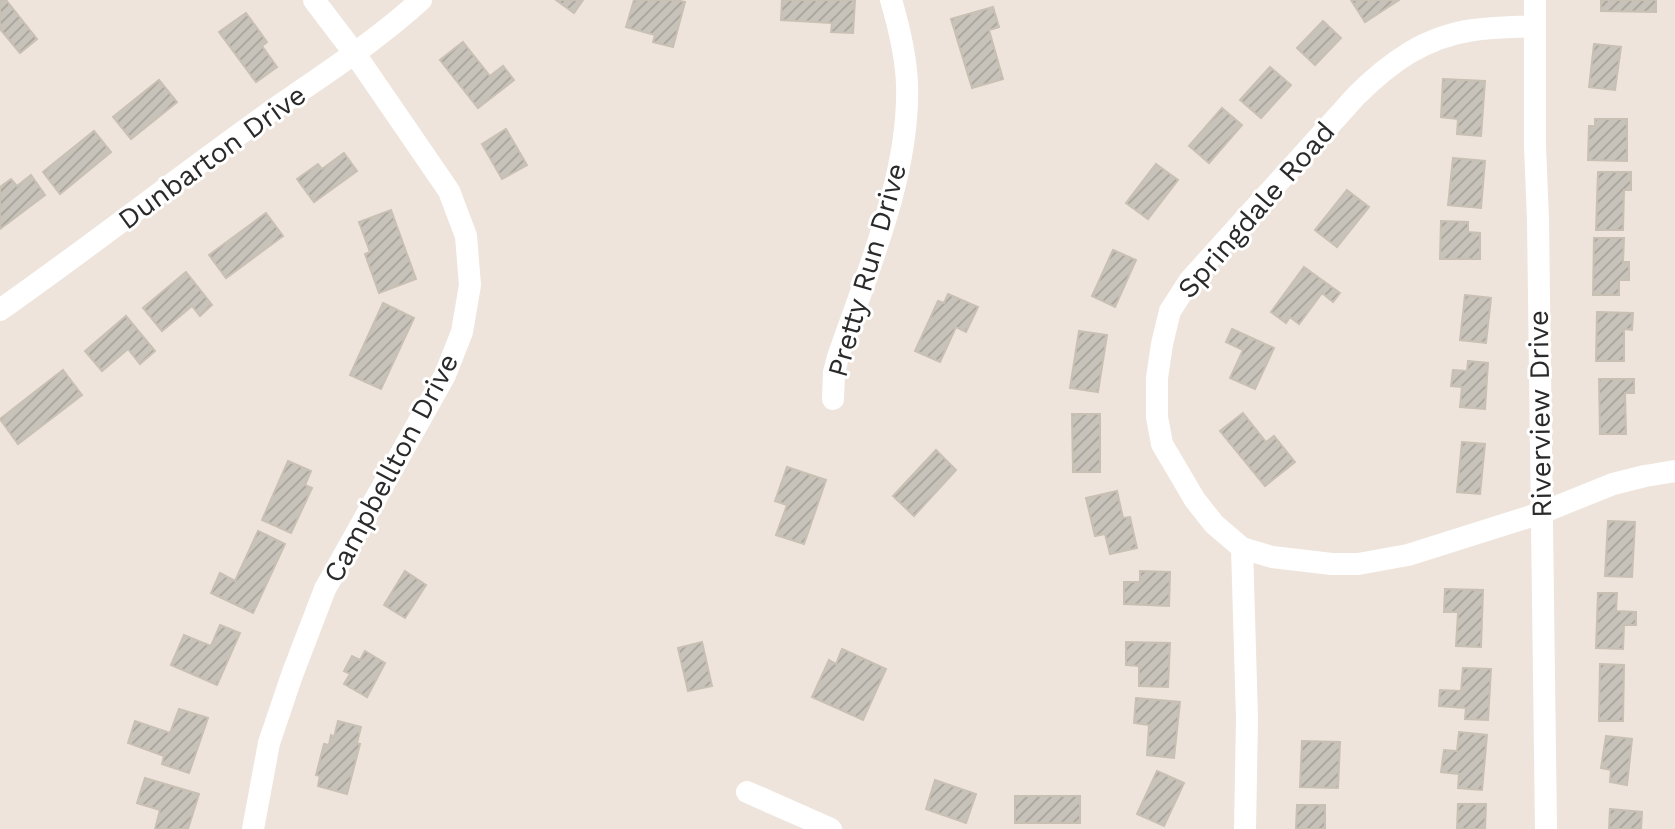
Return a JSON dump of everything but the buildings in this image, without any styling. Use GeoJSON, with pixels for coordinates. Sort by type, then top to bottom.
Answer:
{"type":"FeatureCollection","features":[{"type":"Feature","properties":{"kind":"street","name":"Campbellton Drive"},"geometry":{"type":"LineString","coordinates":[[253,829],[269,743],[325,589],[445,375],[462,332],[470,285],[466,236],[449,191],[314,0]]}},
{"type":"Feature","properties":{"kind":"street","name":"Dunbarton Drive"},"geometry":{"type":"LineString","coordinates":[[0,310],[270,112],[355,54],[421,0]]}},
{"type":"Feature","properties":{"kind":"street","name":"Pretty Run Drive"},"geometry":{"type":"LineString","coordinates":[[833,399],[838,357],[884,221],[902,151],[907,85],[900,33],[891,0]]}},
{"type":"Feature","properties":{"kind":"street","name":"Riverview Drive"},"geometry":{"type":"LineString","coordinates":[[1535,0],[1546,829]]}},
{"type":"Feature","properties":{"kind":"street","name":"Springdale Road"},"geometry":{"type":"LineString","coordinates":[[1242,548],[1214,524],[1195,500],[1162,444],[1157,417],[1157,378],[1170,311],[1200,268],[1356,96],[1397,59],[1416,47],[1455,33],[1535,26]]}},
{"type":"Feature","properties":{"kind":"street"},"geometry":{"type":"LineString","coordinates":[[1245,829],[1247,718],[1242,548],[1302,562],[1358,564],[1408,555],[1541,513],[1613,484],[1675,471]]}},
{"type":"Feature","properties":{"kind":"street"},"geometry":{"type":"LineString","coordinates":[[747,792],[831,829]]}}]}
